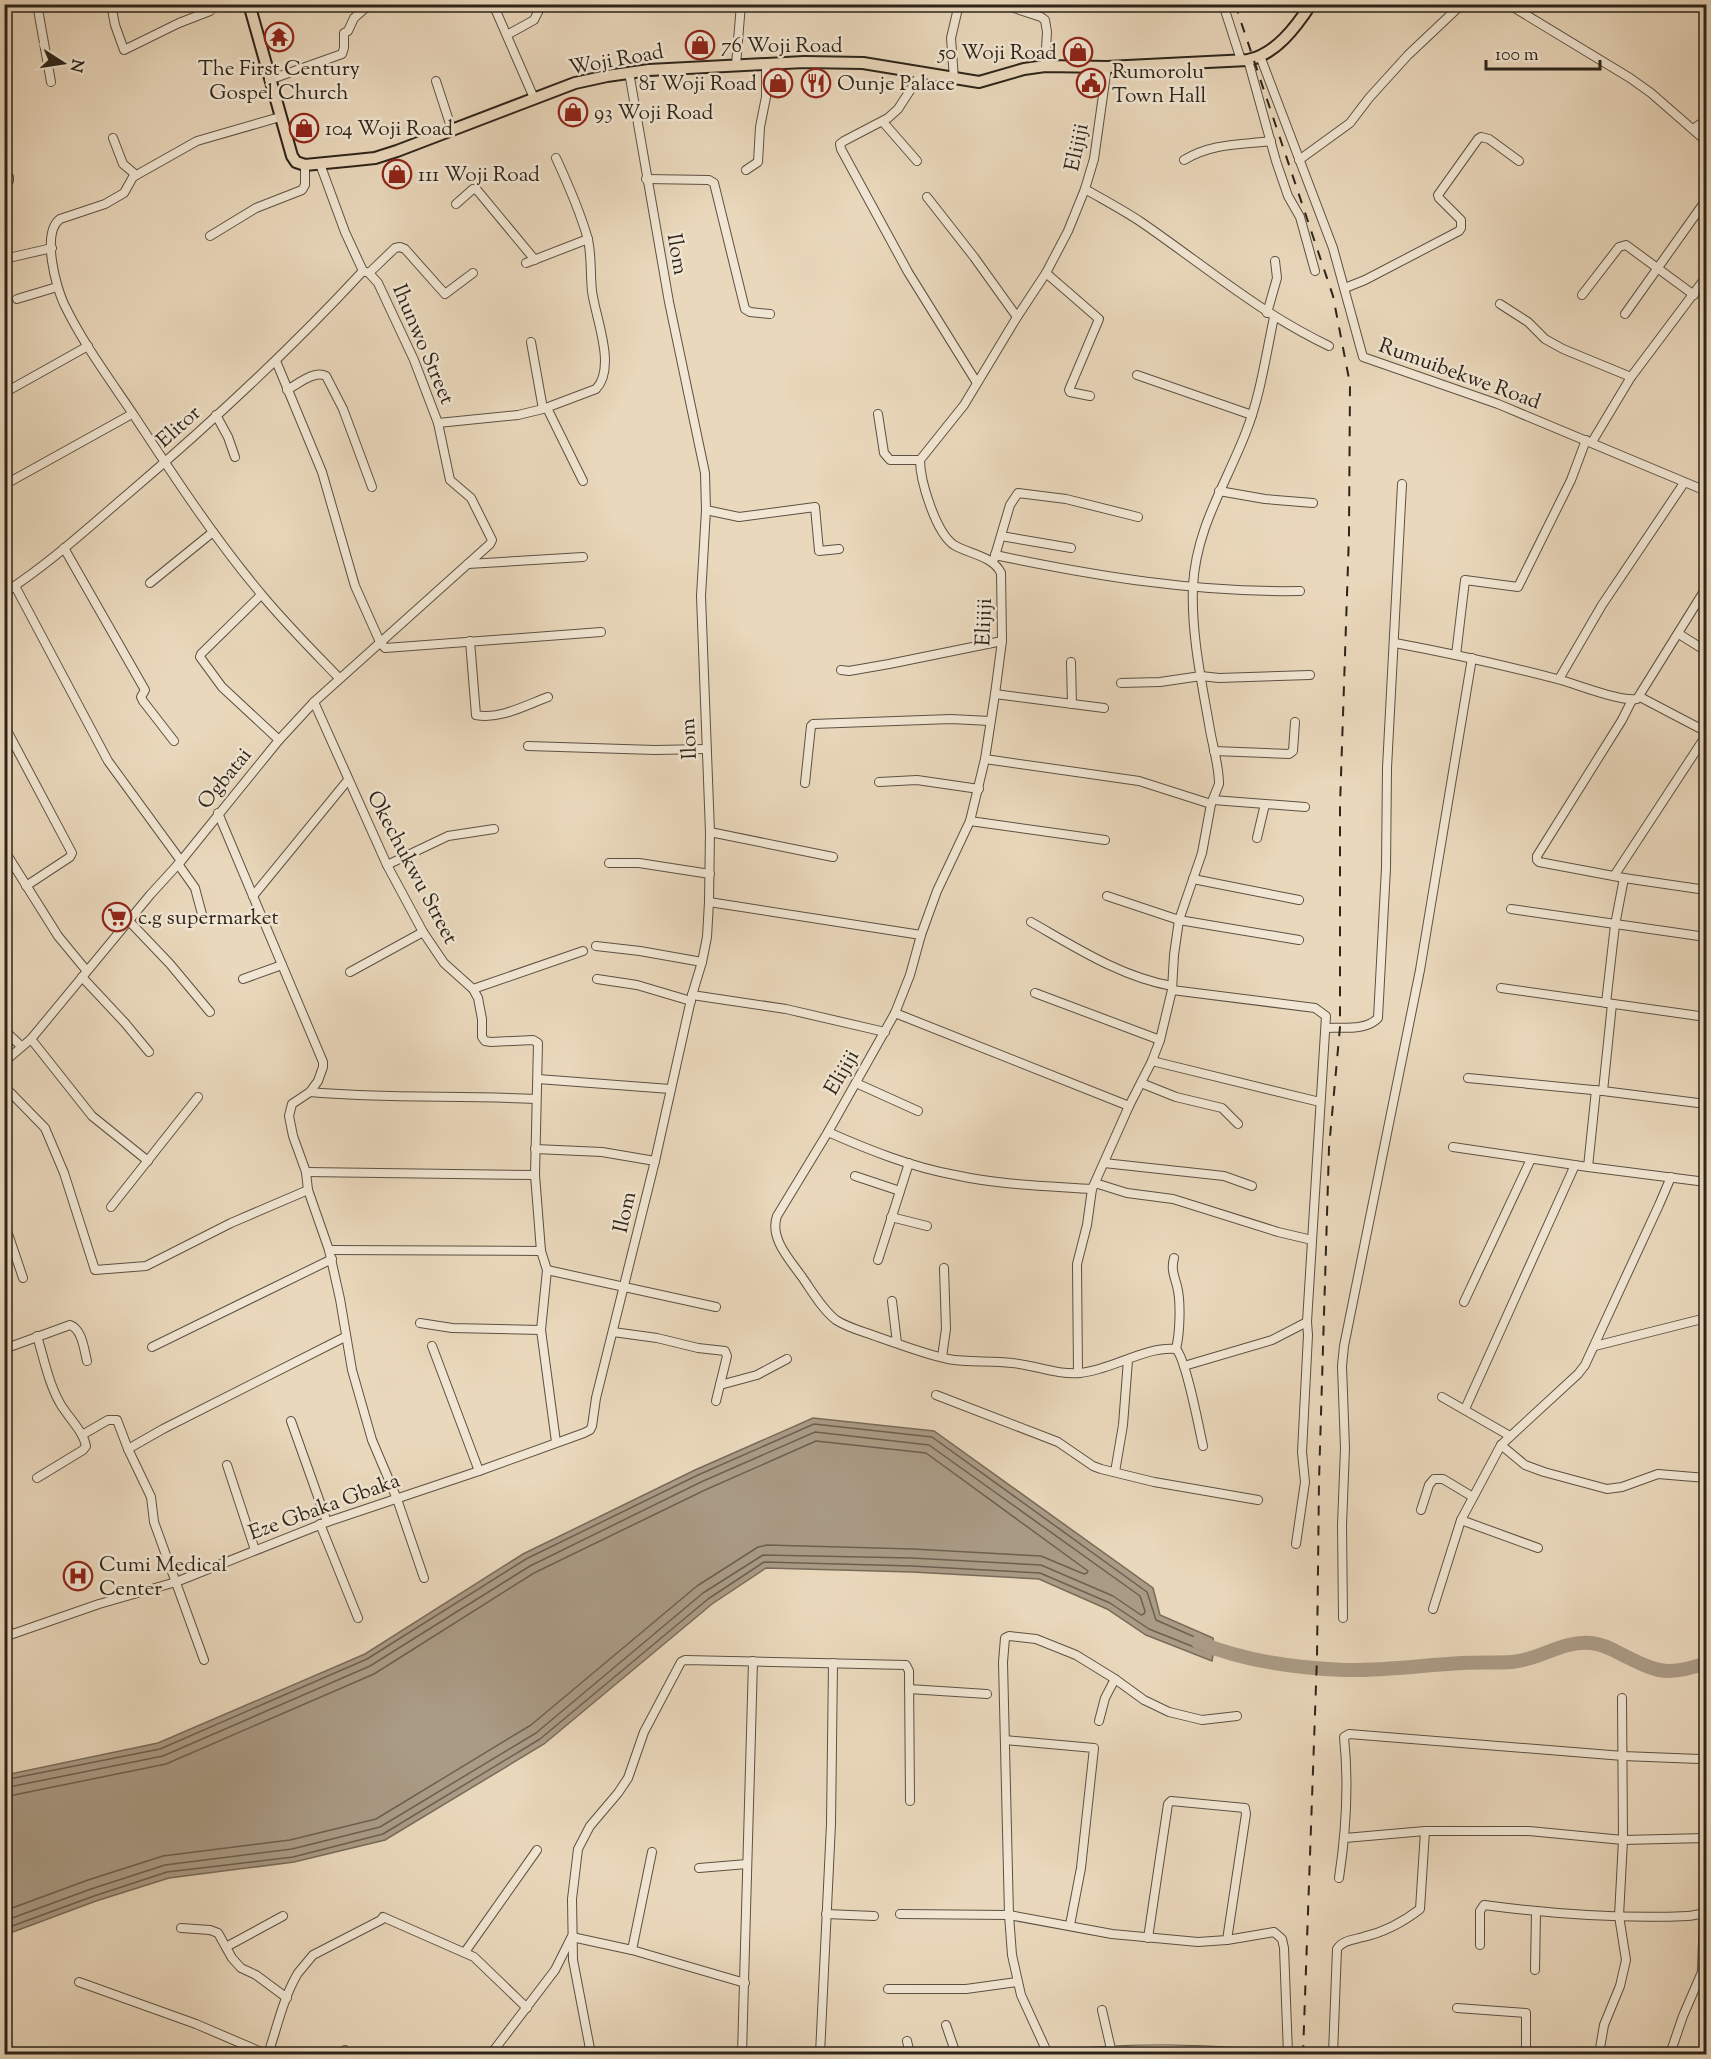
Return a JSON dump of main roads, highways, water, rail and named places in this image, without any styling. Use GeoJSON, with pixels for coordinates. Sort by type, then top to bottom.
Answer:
{"type":"FeatureCollection","features":[{"type":"Feature","properties":{"kind":"main road","name":"Woji Road"},"geometry":{"type":"LineString","coordinates":[[249,4],[292,156],[296,162],[305,165],[375,158],[534,98],[582,82],[629,72],[736,65],[862,63],[979,82],[1024,69],[1045,66],[1107,67],[1244,60],[1260,56],[1289,33],[1311,4]]}},
{"type":"Feature","properties":{"kind":"water"},"geometry":{"type":"Polygon","coordinates":[[[813,1418],[934,1431],[1153,1588],[1160,1615],[1213,1638],[1212,1661],[1146,1635],[1107,1609],[1039,1579],[912,1572],[766,1568],[712,1604],[544,1744],[385,1840],[294,1862],[169,1878],[96,1901],[5,1935],[5,1775],[158,1743],[365,1654],[523,1554],[695,1470],[813,1418]]]}},
{"type":"Feature","properties":{"kind":"waterway"},"geometry":{"type":"LineString","coordinates":[[1198,1642],[1251,1659],[1344,1670],[1512,1662],[1581,1643],[1603,1646],[1644,1665],[1662,1670],[1681,1670],[1706,1663]]}},
{"type":"Feature","properties":{"kind":"railway"},"geometry":{"type":"LineString","coordinates":[[1235,4],[1333,296],[1350,384],[1349,534],[1340,806],[1340,1027],[1329,1148],[1319,1481],[1317,1657],[1303,2054]]}},
{"type":"Feature","properties":{"kind":"place","name":"The First Century Gospel Church"},"geometry":{"type":"Point","coordinates":[279,37]}},
{"type":"Feature","properties":{"kind":"place","name":"76 Woji Road"},"geometry":{"type":"Point","coordinates":[700,45]}},
{"type":"Feature","properties":{"kind":"place","name":"50 Woji Road"},"geometry":{"type":"Point","coordinates":[1078,52]}},
{"type":"Feature","properties":{"kind":"place","name":"81 Woji Road"},"geometry":{"type":"Point","coordinates":[778,83]}},
{"type":"Feature","properties":{"kind":"place","name":"Ounje Palace"},"geometry":{"type":"Point","coordinates":[816,83]}},
{"type":"Feature","properties":{"kind":"place","name":"Rumorolu Town Hall"},"geometry":{"type":"Point","coordinates":[1091,83]}},
{"type":"Feature","properties":{"kind":"place","name":"93 Woji Road"},"geometry":{"type":"Point","coordinates":[573,112]}},
{"type":"Feature","properties":{"kind":"place","name":"104 Woji Road"},"geometry":{"type":"Point","coordinates":[304,128]}},
{"type":"Feature","properties":{"kind":"place","name":"111 Woji Road"},"geometry":{"type":"Point","coordinates":[397,174]}},
{"type":"Feature","properties":{"kind":"place","name":"c.g supermarket"},"geometry":{"type":"Point","coordinates":[117,917]}},
{"type":"Feature","properties":{"kind":"place","name":"Cumi Medical Center"},"geometry":{"type":"Point","coordinates":[78,1576]}}]}
